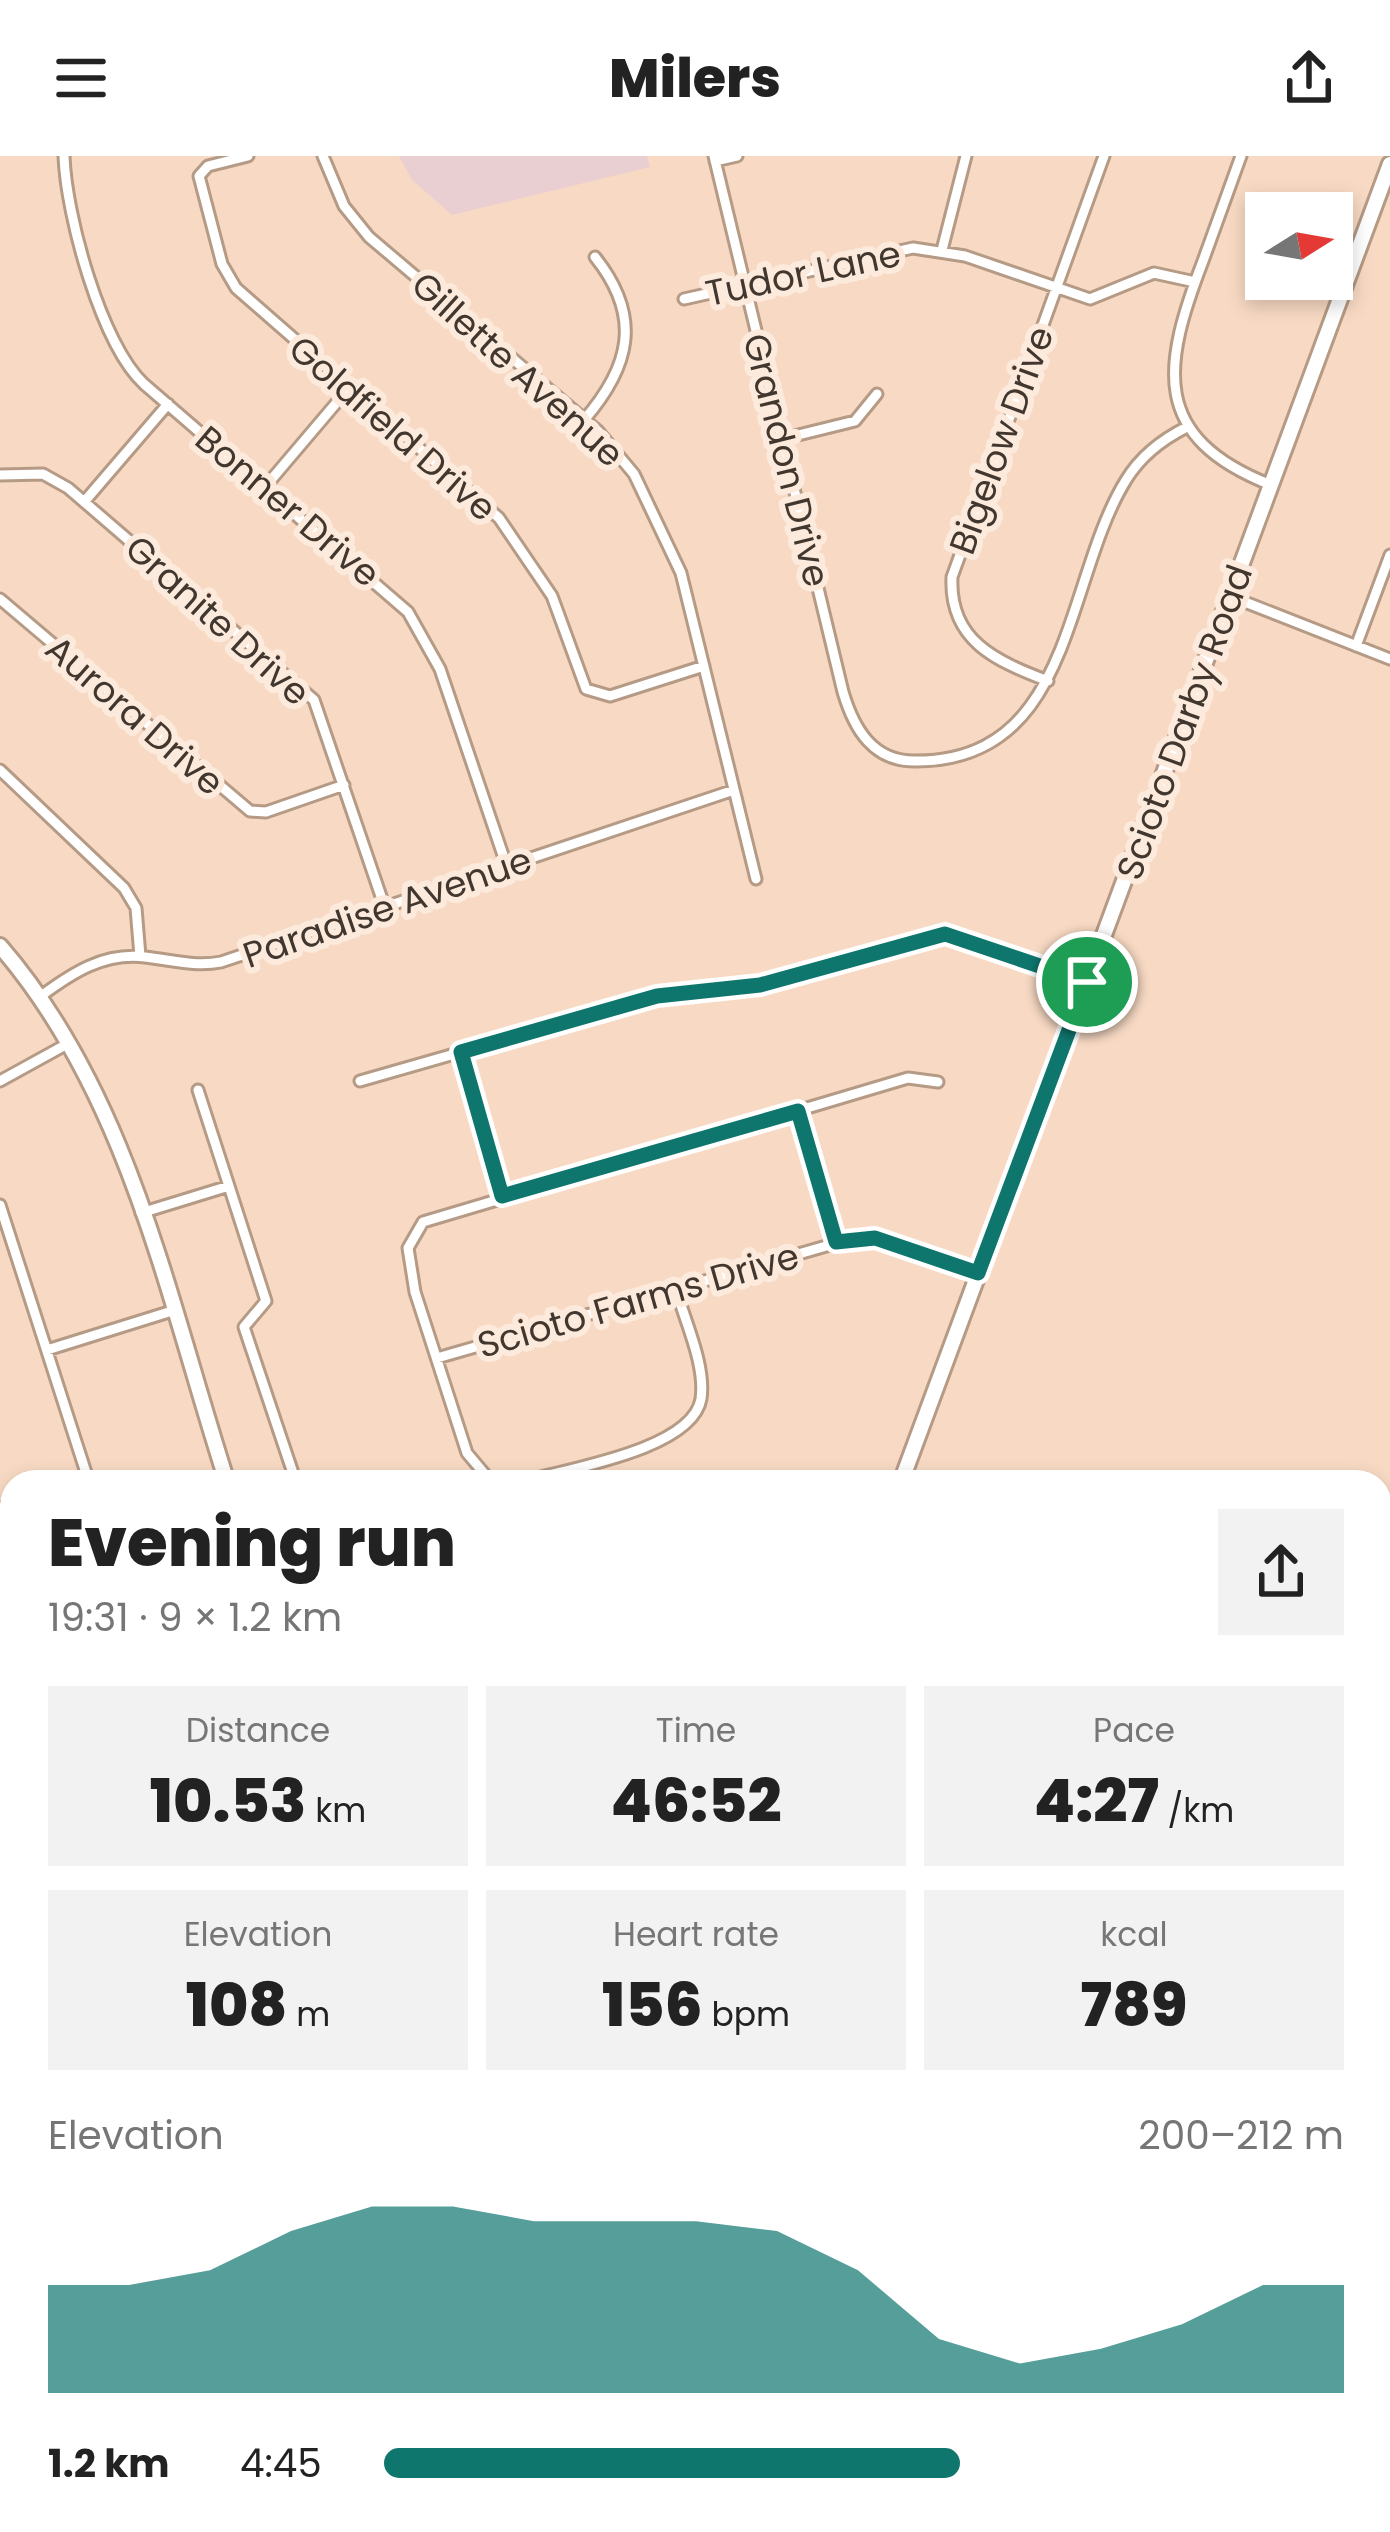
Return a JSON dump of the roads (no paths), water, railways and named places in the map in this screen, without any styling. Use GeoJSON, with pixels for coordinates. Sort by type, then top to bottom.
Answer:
{"type":"FeatureCollection","features":[{"type":"Feature","properties":{"kind":"main road","name":"Scioto Darby Road"},"geometry":{"type":"LineString","coordinates":[[906,1470],[1390,164]]}},
{"type":"Feature","properties":{"kind":"main road"},"geometry":{"type":"LineString","coordinates":[[0,946],[71,1041],[102,1102],[223,1470]]}},
{"type":"Feature","properties":{"kind":"street","name":"Bonner Drive"},"geometry":{"type":"LineString","coordinates":[[64,156],[70,206],[112,339],[130,371],[387,590],[426,640],[507,867]]}},
{"type":"Feature","properties":{"kind":"street","name":"Goldfield Drive"},"geometry":{"type":"LineString","coordinates":[[248,156],[208,166],[199,176],[222,264],[256,308],[499,518],[552,596],[586,689],[610,695],[704,666]]}},
{"type":"Feature","properties":{"kind":"street","name":"Gillette Avenue"},"geometry":{"type":"LineString","coordinates":[[322,156],[344,206],[369,237],[584,420],[634,474],[680,573],[756,879]]}},
{"type":"Feature","properties":{"kind":"street"},"geometry":{"type":"LineString","coordinates":[[715,159],[736,156]]}},
{"type":"Feature","properties":{"kind":"street"},"geometry":{"type":"LineString","coordinates":[[942,250],[966,156]]}},
{"type":"Feature","properties":{"kind":"street","name":"Bigelow Drive"},"geometry":{"type":"LineString","coordinates":[[1048,681],[976,646],[960,623],[951,593],[962,540],[1103,156]]}},
{"type":"Feature","properties":{"kind":"street"},"geometry":{"type":"LineString","coordinates":[[1241,156],[1195,282],[1171,365],[1187,427],[1210,452],[1271,485]]}},
{"type":"Feature","properties":{"kind":"street","name":"Grandon Drive"},"geometry":{"type":"LineString","coordinates":[[715,159],[849,713],[862,737],[881,752],[922,762],[974,749],[1025,715],[1048,681]]}},
{"type":"Feature","properties":{"kind":"street","name":"Tudor Lane"},"geometry":{"type":"LineString","coordinates":[[684,299],[896,249],[942,250],[1090,299],[1154,273],[1195,282]]}},
{"type":"Feature","properties":{"kind":"street"},"geometry":{"type":"LineString","coordinates":[[584,420],[624,363],[614,287],[595,257]]}},
{"type":"Feature","properties":{"kind":"street"},"geometry":{"type":"LineString","coordinates":[[265,487],[349,388]]}},
{"type":"Feature","properties":{"kind":"street"},"geometry":{"type":"LineString","coordinates":[[782,439],[855,421],[877,394]]}},
{"type":"Feature","properties":{"kind":"street"},"geometry":{"type":"LineString","coordinates":[[84,502],[168,404]]}},
{"type":"Feature","properties":{"kind":"street"},"geometry":{"type":"LineString","coordinates":[[1048,681],[1126,481],[1150,452],[1187,427]]}},
{"type":"Feature","properties":{"kind":"street","name":"Granite Drive"},"geometry":{"type":"LineString","coordinates":[[0,475],[44,474],[84,502],[314,700],[385,908]]}},
{"type":"Feature","properties":{"kind":"street"},"geometry":{"type":"LineString","coordinates":[[1356,646],[1390,555]]}},
{"type":"Feature","properties":{"kind":"street"},"geometry":{"type":"LineString","coordinates":[[1232,597],[1390,659]]}},
{"type":"Feature","properties":{"kind":"street","name":"Aurora Drive"},"geometry":{"type":"LineString","coordinates":[[0,599],[250,812],[266,812],[344,785]]}},
{"type":"Feature","properties":{"kind":"street"},"geometry":{"type":"LineString","coordinates":[[0,770],[124,888],[136,908],[140,956]]}},
{"type":"Feature","properties":{"kind":"street","name":"Paradise Avenue"},"geometry":{"type":"LineString","coordinates":[[41,997],[75,971],[140,956],[200,966],[221,962],[734,790]]}},
{"type":"Feature","properties":{"kind":"street"},"geometry":{"type":"LineString","coordinates":[[360,1081],[657,996],[760,985],[945,934],[1087,982]]}},
{"type":"Feature","properties":{"kind":"street"},"geometry":{"type":"LineString","coordinates":[[0,1081],[71,1041]]}},
{"type":"Feature","properties":{"kind":"street"},"geometry":{"type":"LineString","coordinates":[[461,1052],[502,1196]]}},
{"type":"Feature","properties":{"kind":"street"},"geometry":{"type":"LineString","coordinates":[[481,1470],[467,1453],[407,1260],[412,1235],[432,1216],[908,1078],[938,1082]]}},
{"type":"Feature","properties":{"kind":"street"},"geometry":{"type":"LineString","coordinates":[[198,1090],[266,1301],[244,1327],[292,1470]]}},
{"type":"Feature","properties":{"kind":"street"},"geometry":{"type":"LineString","coordinates":[[798,1111],[836,1242]]}},
{"type":"Feature","properties":{"kind":"street"},"geometry":{"type":"LineString","coordinates":[[140,1213],[229,1186]]}},
{"type":"Feature","properties":{"kind":"street"},"geometry":{"type":"LineString","coordinates":[[0,1205],[82,1470]]}},
{"type":"Feature","properties":{"kind":"street","name":"Scioto Farms Drive"},"geometry":{"type":"LineString","coordinates":[[437,1358],[836,1242],[875,1238],[978,1273]]}},
{"type":"Feature","properties":{"kind":"street"},"geometry":{"type":"LineString","coordinates":[[562,1470],[662,1441],[687,1426],[700,1401],[700,1373],[676,1289]]}},
{"type":"Feature","properties":{"kind":"street"},"geometry":{"type":"LineString","coordinates":[[47,1350],[172,1311]]}}]}
